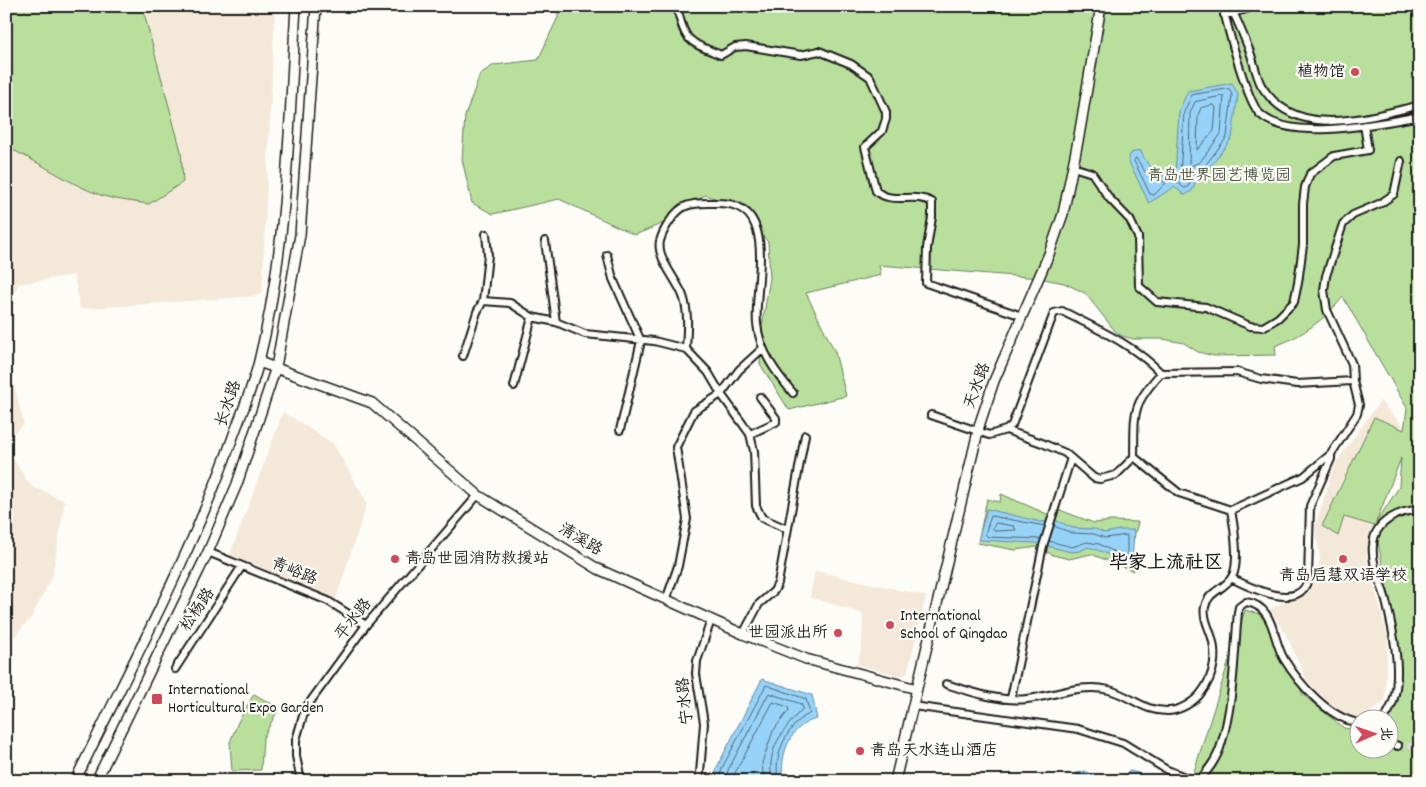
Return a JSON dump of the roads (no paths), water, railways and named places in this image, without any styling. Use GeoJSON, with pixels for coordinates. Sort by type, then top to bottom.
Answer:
{"type":"FeatureCollection","features":[{"type":"Feature","properties":{"kind":"main road","name":"长水路"},"geometry":{"type":"LineString","coordinates":[[75,781],[187,554],[219,478],[259,362],[268,320],[281,233],[296,6]]}},
{"type":"Feature","properties":{"kind":"main road","name":"长水路"},"geometry":{"type":"LineString","coordinates":[[96,781],[208,552],[237,484],[276,367],[300,235],[316,6]]}},
{"type":"Feature","properties":{"kind":"main road","name":"天水路"},"geometry":{"type":"LineString","coordinates":[[895,781],[978,431],[994,381],[1064,214],[1101,6]]}},
{"type":"Feature","properties":{"kind":"main road","name":"清溪路"},"geometry":{"type":"LineString","coordinates":[[259,362],[372,403],[478,495],[598,569],[743,634],[806,659],[917,689]]}},
{"type":"Feature","properties":{"kind":"street"},"geometry":{"type":"LineString","coordinates":[[677,6],[682,29],[686,36],[699,46],[721,55],[735,47],[746,46],[801,55],[819,51],[851,64],[870,77],[886,112],[886,120],[882,131],[865,147],[876,190],[889,198],[921,197],[932,202],[932,217],[926,248],[926,283],[1022,316]]}},
{"type":"Feature","properties":{"kind":"street"},"geometry":{"type":"LineString","coordinates":[[1222,6],[1238,64],[1258,112],[1272,123],[1282,126],[1329,130],[1420,116]]}},
{"type":"Feature","properties":{"kind":"street"},"geometry":{"type":"LineString","coordinates":[[1224,16],[1232,10],[1258,6]]}},
{"type":"Feature","properties":{"kind":"street"},"geometry":{"type":"LineString","coordinates":[[1232,10],[1261,84],[1275,102],[1295,114],[1328,122],[1363,119],[1420,105]]}},
{"type":"Feature","properties":{"kind":"street"},"geometry":{"type":"LineString","coordinates":[[1073,167],[1092,173],[1109,198],[1130,220],[1138,237],[1140,286],[1157,302],[1206,308],[1250,326],[1262,327],[1278,318],[1294,302],[1303,245],[1305,187],[1310,174],[1334,156],[1368,150],[1364,124]]}},
{"type":"Feature","properties":{"kind":"street"},"geometry":{"type":"LineString","coordinates":[[1134,457],[1179,493],[1231,510],[1303,477],[1331,454],[1357,414],[1359,405],[1353,381],[1352,364],[1327,310],[1324,290],[1326,276],[1343,224],[1353,215],[1381,203],[1394,194],[1401,162]]}},
{"type":"Feature","properties":{"kind":"street"},"geometry":{"type":"LineString","coordinates":[[686,349],[688,318],[683,296],[661,252],[660,241],[677,212],[685,206],[731,203],[742,209],[751,218],[760,242],[756,323],[762,349],[779,377],[793,393]]}},
{"type":"Feature","properties":{"kind":"street"},"geometry":{"type":"LineString","coordinates":[[463,356],[474,320],[483,300],[488,255],[486,234]]}},
{"type":"Feature","properties":{"kind":"street"},"geometry":{"type":"LineString","coordinates":[[545,241],[556,322]]}},
{"type":"Feature","properties":{"kind":"street"},"geometry":{"type":"LineString","coordinates":[[607,255],[613,279],[641,341],[620,430]]}},
{"type":"Feature","properties":{"kind":"street"},"geometry":{"type":"LineString","coordinates":[[483,300],[510,303],[532,317],[556,322],[585,334],[654,341],[686,349],[708,372],[720,394],[750,434],[754,451],[756,506],[762,518],[787,529]]}},
{"type":"Feature","properties":{"kind":"street"},"geometry":{"type":"LineString","coordinates":[[931,415],[989,435],[1006,430],[1012,425],[1054,313],[1058,311],[1062,311],[1126,344],[1147,359],[1160,373],[1237,372],[1261,379],[1297,384],[1353,381]]}},
{"type":"Feature","properties":{"kind":"street"},"geometry":{"type":"LineString","coordinates":[[514,386],[532,317]]}},
{"type":"Feature","properties":{"kind":"street"},"geometry":{"type":"LineString","coordinates":[[666,600],[678,566],[687,519],[676,448],[694,411],[720,394],[740,370],[762,349]]}},
{"type":"Feature","properties":{"kind":"street"},"geometry":{"type":"LineString","coordinates":[[1006,430],[1042,443],[1070,458],[1094,478],[1100,479],[1116,475],[1134,457],[1136,408],[1142,394],[1160,373]]}},
{"type":"Feature","properties":{"kind":"street"},"geometry":{"type":"LineString","coordinates":[[750,434],[776,422],[771,411],[760,397]]}},
{"type":"Feature","properties":{"kind":"street"},"geometry":{"type":"LineString","coordinates":[[743,634],[759,604],[774,591],[778,583],[805,435]]}},
{"type":"Feature","properties":{"kind":"street"},"geometry":{"type":"LineString","coordinates":[[1232,578],[1255,590],[1286,597],[1302,592],[1307,585],[1308,578],[1310,506],[1331,459],[1331,454]]}},
{"type":"Feature","properties":{"kind":"street"},"geometry":{"type":"LineString","coordinates":[[1011,698],[1043,546],[1053,508],[1070,458]]}},
{"type":"Feature","properties":{"kind":"street","name":"平水路"},"geometry":{"type":"LineString","coordinates":[[301,781],[296,756],[296,740],[304,710],[366,625],[478,495]]}},
{"type":"Feature","properties":{"kind":"street"},"geometry":{"type":"LineString","coordinates":[[946,684],[983,695],[1026,699],[1078,688],[1109,690],[1156,711],[1172,711],[1185,706],[1200,694],[1210,679],[1214,666],[1213,640],[1204,610],[1207,598],[1232,578],[1234,529],[1231,510]]}},
{"type":"Feature","properties":{"kind":"street"},"geometry":{"type":"LineString","coordinates":[[1389,710],[1393,700],[1397,670],[1385,596],[1374,565],[1372,544],[1376,532],[1392,515],[1420,510]]}},
{"type":"Feature","properties":{"kind":"street","name":"青峪路"},"geometry":{"type":"LineString","coordinates":[[208,552],[328,601],[366,625]]}},
{"type":"Feature","properties":{"kind":"street","name":"松杨路"},"geometry":{"type":"LineString","coordinates":[[175,669],[242,566]]}},
{"type":"Feature","properties":{"kind":"street"},"geometry":{"type":"LineString","coordinates":[[913,706],[1078,728],[1123,743],[1167,770],[1197,781],[1212,766],[1221,746],[1228,710],[1238,612],[1239,607],[1246,602],[1254,603],[1265,611],[1284,660],[1305,687],[1336,715],[1348,720]]}},
{"type":"Feature","properties":{"kind":"street","name":"宁水路"},"geometry":{"type":"LineString","coordinates":[[698,781],[704,723],[696,674],[697,661],[711,620]]}},
{"type":"Feature","properties":{"kind":"water"},"geometry":{"type":"Polygon","coordinates":[[[1232,83],[1238,94],[1232,138],[1207,171],[1198,176],[1192,191],[1185,195],[1174,187],[1149,203],[1128,160],[1131,153],[1140,150],[1153,170],[1168,177],[1175,177],[1179,110],[1188,91],[1232,83]]]}},
{"type":"Feature","properties":{"kind":"water"},"geometry":{"type":"Polygon","coordinates":[[[987,509],[1041,522],[1055,520],[1073,528],[1095,529],[1105,533],[1119,530],[1134,530],[1132,565],[1088,547],[1080,551],[1071,552],[1036,543],[978,540],[987,509]]]}},
{"type":"Feature","properties":{"kind":"water"},"geometry":{"type":"Polygon","coordinates":[[[762,679],[812,695],[817,719],[800,727],[788,742],[783,761],[783,781],[714,781],[717,767],[762,679]]]}},
{"type":"Feature","properties":{"kind":"water"},"geometry":{"type":"Polygon","coordinates":[[[1085,771],[1099,778],[1098,781],[1077,781],[1077,773],[1085,771]]]}},
{"type":"Feature","properties":{"kind":"water"},"geometry":{"type":"Polygon","coordinates":[[[1127,772],[1138,773],[1145,781],[1124,781],[1127,772]]]}},
{"type":"Feature","properties":{"kind":"tunnel"},"geometry":{"type":"LineString","coordinates":[[1398,746],[1420,746]]}},
{"type":"Feature","properties":{"kind":"railway"},"geometry":{"type":"LineString","coordinates":[[6,775],[16,781]]}},
{"type":"Feature","properties":{"kind":"place","name":"植物馆"},"geometry":{"type":"Point","coordinates":[1355,72]}},
{"type":"Feature","properties":{"kind":"place","name":"青岛世园消防救援站"},"geometry":{"type":"Point","coordinates":[395,559]}},
{"type":"Feature","properties":{"kind":"place","name":"青岛启慧双语学校"},"geometry":{"type":"Point","coordinates":[1343,559]}},
{"type":"Feature","properties":{"kind":"place","name":"International School of Qingdao"},"geometry":{"type":"Point","coordinates":[890,625]}},
{"type":"Feature","properties":{"kind":"place","name":"世园派出所"},"geometry":{"type":"Point","coordinates":[838,633]}},
{"type":"Feature","properties":{"kind":"place","name":"International Horticultural Expo Garden"},"geometry":{"type":"Point","coordinates":[157,699]}},
{"type":"Feature","properties":{"kind":"place","name":"青岛天水连山酒店"},"geometry":{"type":"Point","coordinates":[860,751]}},
{"type":"Feature","properties":{"kind":"district","name":"毕家上流社区"},"geometry":{"type":"Point","coordinates":[1166,564]}},
{"type":"Feature","properties":{"kind":"park label","name":"青岛世界园艺博览园"},"geometry":{"type":"Point","coordinates":[1219,176]}}]}
